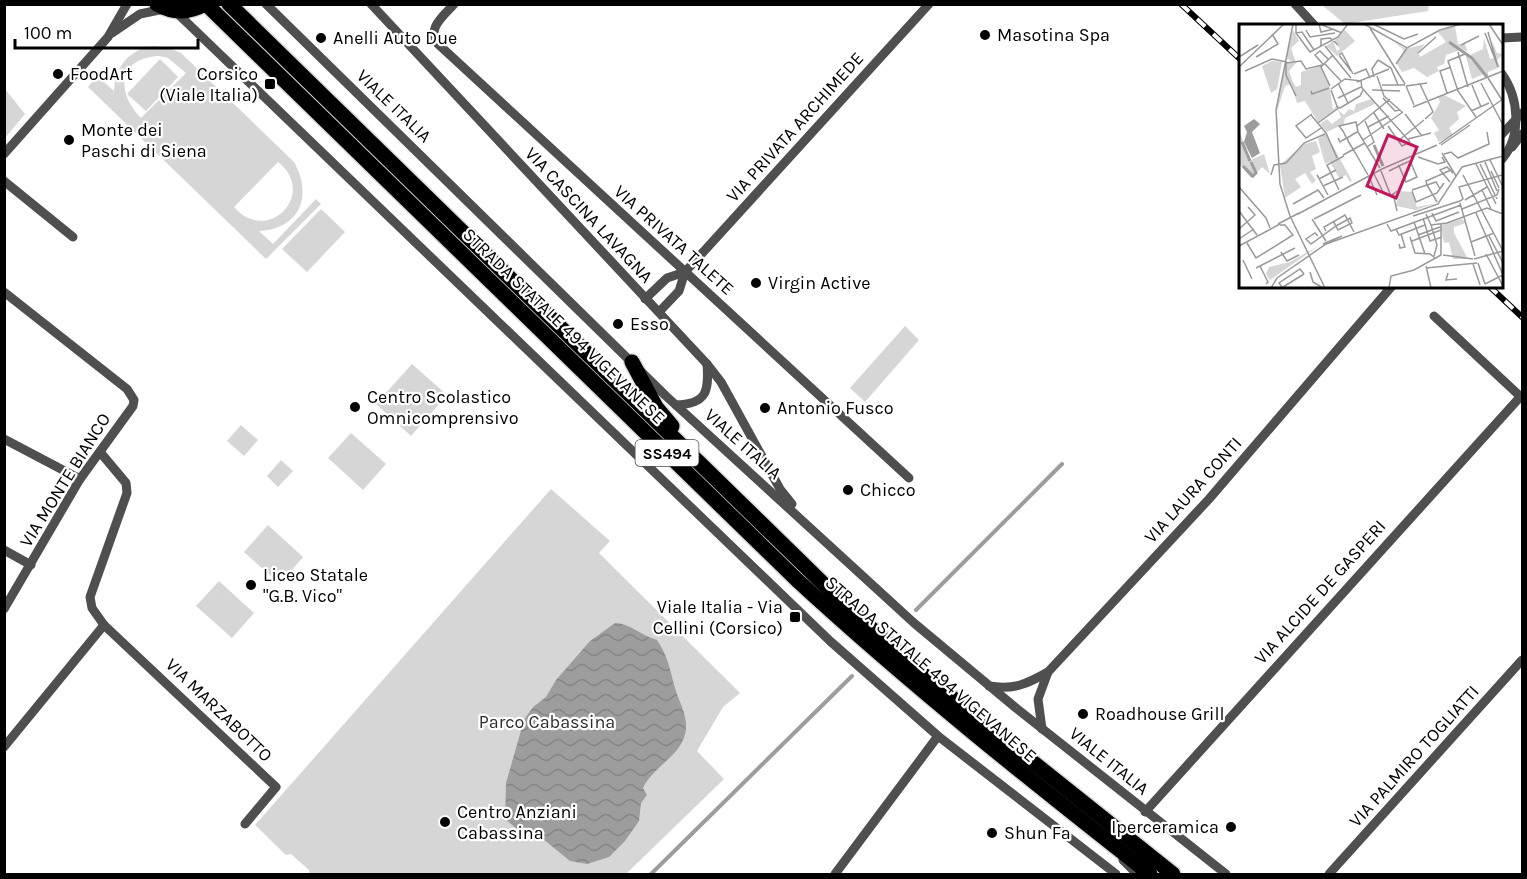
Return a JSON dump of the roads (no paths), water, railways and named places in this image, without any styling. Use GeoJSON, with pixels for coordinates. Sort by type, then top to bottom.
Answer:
{"type":"FeatureCollection","features":[{"type":"Feature","properties":{"kind":"main road","name":"STRADA STATALE 494 VIGEVANESE"},"geometry":{"type":"LineString","coordinates":[[166,8],[196,9],[206,4],[797,580],[930,699],[1150,874]]}},
{"type":"Feature","properties":{"kind":"main road","name":"STRADA STATALE 494 VIGEVANESE"},"geometry":{"type":"LineString","coordinates":[[229,4],[758,522],[926,677],[1173,874]]}},
{"type":"Feature","properties":{"kind":"main road"},"geometry":{"type":"LineString","coordinates":[[632,362],[661,413],[733,485],[758,522]]}},
{"type":"Feature","properties":{"kind":"street"},"geometry":{"type":"LineString","coordinates":[[4,154],[108,37],[127,4]]}},
{"type":"Feature","properties":{"kind":"street","name":"VIALE ITALIA"},"geometry":{"type":"LineString","coordinates":[[266,4],[676,405],[751,475],[805,520],[914,623],[1145,812],[1226,874]]}},
{"type":"Feature","properties":{"kind":"street","name":"VIA CASCINA LAVAGNA"},"geometry":{"type":"LineString","coordinates":[[371,4],[707,364],[721,382],[780,489],[805,520]]}},
{"type":"Feature","properties":{"kind":"street","name":"VIA PRIVATA TALETE"},"geometry":{"type":"LineString","coordinates":[[454,4],[433,32],[438,44],[909,478]]}},
{"type":"Feature","properties":{"kind":"street","name":"VIA PRIVATA ARCHIMEDE"},"geometry":{"type":"LineString","coordinates":[[685,272],[929,4]]}},
{"type":"Feature","properties":{"kind":"street"},"geometry":{"type":"LineString","coordinates":[[1295,4],[1313,24]]}},
{"type":"Feature","properties":{"kind":"street"},"geometry":{"type":"LineString","coordinates":[[108,37],[140,14],[166,8],[781,596],[938,736],[1116,874]]}},
{"type":"Feature","properties":{"kind":"street"},"geometry":{"type":"LineString","coordinates":[[1503,38],[1522,37]]}},
{"type":"Feature","properties":{"kind":"street"},"geometry":{"type":"LineString","coordinates":[[1503,76],[1512,94],[1515,110],[1512,147]]}},
{"type":"Feature","properties":{"kind":"street"},"geometry":{"type":"LineString","coordinates":[[1503,133],[1522,113]]}},
{"type":"Feature","properties":{"kind":"street"},"geometry":{"type":"LineString","coordinates":[[1503,158],[1522,134]]}},
{"type":"Feature","properties":{"kind":"street"},"geometry":{"type":"LineString","coordinates":[[4,182],[73,237]]}},
{"type":"Feature","properties":{"kind":"street"},"geometry":{"type":"LineString","coordinates":[[645,299],[667,278],[685,272]]}},
{"type":"Feature","properties":{"kind":"street"},"geometry":{"type":"LineString","coordinates":[[658,312],[679,291],[685,272]]}},
{"type":"Feature","properties":{"kind":"street","name":"VIA LAURA CONTI"},"geometry":{"type":"LineString","coordinates":[[989,686],[1006,689],[1022,687],[1048,672],[1209,499],[1390,288]]}},
{"type":"Feature","properties":{"kind":"street","name":"VIA MONTE BIANCO"},"geometry":{"type":"LineString","coordinates":[[4,292],[128,389],[134,400],[133,406],[81,479],[4,609]]}},
{"type":"Feature","properties":{"kind":"street"},"geometry":{"type":"LineString","coordinates":[[1434,316],[1522,397]]}},
{"type":"Feature","properties":{"kind":"street"},"geometry":{"type":"LineString","coordinates":[[676,405],[691,405],[700,400],[708,381],[707,364]]}},
{"type":"Feature","properties":{"kind":"street","name":"VIA ALCIDE DE GASPERI"},"geometry":{"type":"LineString","coordinates":[[1145,812],[1522,397]]}},
{"type":"Feature","properties":{"kind":"street"},"geometry":{"type":"LineString","coordinates":[[4,439],[81,479]]}},
{"type":"Feature","properties":{"kind":"street","name":"VIA MARZABOTTO"},"geometry":{"type":"LineString","coordinates":[[100,452],[126,483],[127,493],[90,597],[92,608],[104,625],[276,787],[245,824]]}},
{"type":"Feature","properties":{"kind":"street"},"geometry":{"type":"LineString","coordinates":[[751,475],[759,473],[764,468],[765,460]]}},
{"type":"Feature","properties":{"kind":"street"},"geometry":{"type":"LineString","coordinates":[[4,550],[31,564]]}},
{"type":"Feature","properties":{"kind":"street"},"geometry":{"type":"LineString","coordinates":[[4,747],[104,625]]}},
{"type":"Feature","properties":{"kind":"street","name":"VIA PALMIRO TOGLIATTI"},"geometry":{"type":"LineString","coordinates":[[1329,874],[1522,660]]}},
{"type":"Feature","properties":{"kind":"street","name":"VIA LAURA CONTI"},"geometry":{"type":"LineString","coordinates":[[1042,729],[1038,699],[1048,672]]}},
{"type":"Feature","properties":{"kind":"street"},"geometry":{"type":"LineString","coordinates":[[835,874],[938,736]]}},
{"type":"Feature","properties":{"kind":"street"},"geometry":{"type":"LineString","coordinates":[[1099,834],[1137,874]]}},
{"type":"Feature","properties":{"kind":"water"},"geometry":{"type":"Polygon","coordinates":[[[615,623],[625,625],[657,640],[666,657],[686,726],[677,750],[654,773],[643,788],[647,795],[641,803],[639,821],[625,841],[609,857],[587,864],[570,861],[543,839],[524,835],[505,819],[506,783],[524,720],[533,707],[546,697],[556,680],[590,641],[615,623]]]}},
{"type":"Feature","properties":{"kind":"waterway"},"geometry":{"type":"LineString","coordinates":[[916,610],[1062,464]]}},
{"type":"Feature","properties":{"kind":"waterway"},"geometry":{"type":"LineString","coordinates":[[651,874],[852,676]]}},
{"type":"Feature","properties":{"kind":"railway"},"geometry":{"type":"LineString","coordinates":[[1181,4],[1239,58]]}},
{"type":"Feature","properties":{"kind":"railway"},"geometry":{"type":"LineString","coordinates":[[1491,288],[1522,317]]}},
{"type":"Feature","properties":{"kind":"place","name":"Masotina Spa"},"geometry":{"type":"Point","coordinates":[985,35]}},
{"type":"Feature","properties":{"kind":"place","name":"Anelli Auto Due"},"geometry":{"type":"Point","coordinates":[321,38]}},
{"type":"Feature","properties":{"kind":"place","name":"FoodArt"},"geometry":{"type":"Point","coordinates":[58,74]}},
{"type":"Feature","properties":{"kind":"place","name":"Corsico (Viale Italia)"},"geometry":{"type":"Point","coordinates":[270,84]}},
{"type":"Feature","properties":{"kind":"place","name":"Monte dei Paschi di Siena"},"geometry":{"type":"Point","coordinates":[69,140]}},
{"type":"Feature","properties":{"kind":"place","name":"Virgin Active"},"geometry":{"type":"Point","coordinates":[756,283]}},
{"type":"Feature","properties":{"kind":"place","name":"Esso"},"geometry":{"type":"Point","coordinates":[618,324]}},
{"type":"Feature","properties":{"kind":"place","name":"Centro Scolastico Omnicomprensivo"},"geometry":{"type":"Point","coordinates":[355,407]}},
{"type":"Feature","properties":{"kind":"place","name":"Antonio Fusco"},"geometry":{"type":"Point","coordinates":[765,408]}},
{"type":"Feature","properties":{"kind":"place","name":"Chicco"},"geometry":{"type":"Point","coordinates":[848,490]}},
{"type":"Feature","properties":{"kind":"place","name":"Liceo Statale \"G.B. Vico\""},"geometry":{"type":"Point","coordinates":[251,585]}},
{"type":"Feature","properties":{"kind":"place","name":"Viale Italia - Via Cellini (Corsico)"},"geometry":{"type":"Point","coordinates":[795,617]}},
{"type":"Feature","properties":{"kind":"place","name":"Roadhouse Grill"},"geometry":{"type":"Point","coordinates":[1083,714]}},
{"type":"Feature","properties":{"kind":"place","name":"Centro Anziani Cabassina"},"geometry":{"type":"Point","coordinates":[445,822]}},
{"type":"Feature","properties":{"kind":"place","name":"Iperceramica"},"geometry":{"type":"Point","coordinates":[1231,827]}},
{"type":"Feature","properties":{"kind":"place","name":"Shun Fa"},"geometry":{"type":"Point","coordinates":[992,833]}},
{"type":"Feature","properties":{"kind":"park label","name":"Parco Cabassina"},"geometry":{"type":"Point","coordinates":[547,722]}}]}
